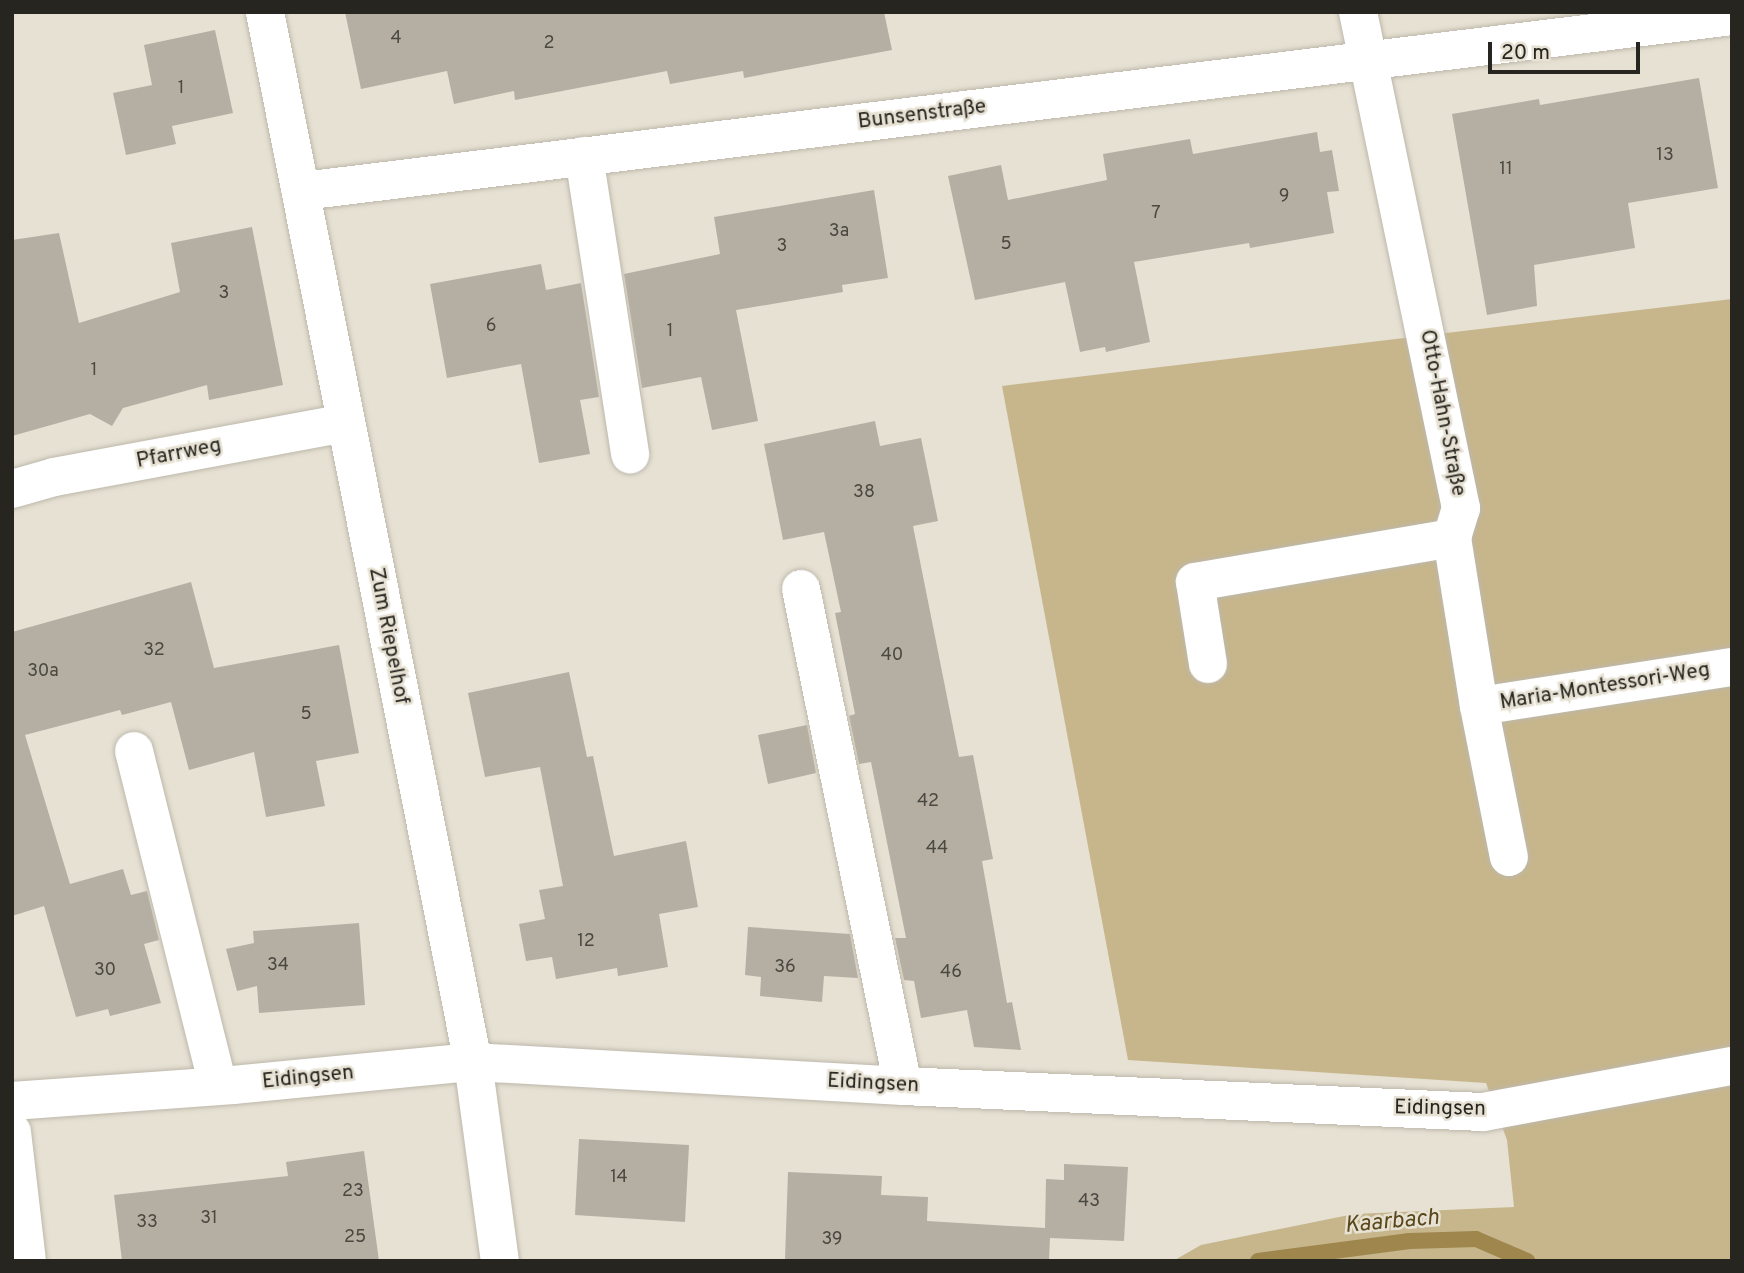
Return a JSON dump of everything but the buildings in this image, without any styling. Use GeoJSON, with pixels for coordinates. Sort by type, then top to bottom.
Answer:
{"type":"FeatureCollection","features":[{"type":"Feature","properties":{"kind":"street","name":"Zum Riepelhof"},"geometry":{"type":"LineString","coordinates":[[265,12],[303,191],[346,423],[473,1062],[500,1261]]}},
{"type":"Feature","properties":{"kind":"street","name":"Otto-Hahn-Straße"},"geometry":{"type":"LineString","coordinates":[[1358,12],[1461,508],[1452,538],[1479,706],[1509,857]]}},
{"type":"Feature","properties":{"kind":"street","name":"Bunsenstraße"},"geometry":{"type":"LineString","coordinates":[[303,191],[1368,60],[1539,25],[1732,16]]}},
{"type":"Feature","properties":{"kind":"street"},"geometry":{"type":"LineString","coordinates":[[584,156],[630,454]]}},
{"type":"Feature","properties":{"kind":"street","name":"Pfarrweg"},"geometry":{"type":"LineString","coordinates":[[12,489],[54,477],[346,423]]}},
{"type":"Feature","properties":{"kind":"street"},"geometry":{"type":"LineString","coordinates":[[1209,664],[1195,582],[1452,538]]}},
{"type":"Feature","properties":{"kind":"street"},"geometry":{"type":"LineString","coordinates":[[801,589],[903,1086]]}},
{"type":"Feature","properties":{"kind":"street","name":"Maria-Montessori-Weg"},"geometry":{"type":"LineString","coordinates":[[1479,706],[1732,667]]}},
{"type":"Feature","properties":{"kind":"street"},"geometry":{"type":"LineString","coordinates":[[134,751],[218,1086]]}},
{"type":"Feature","properties":{"kind":"street","name":"Eidingsen"},"geometry":{"type":"LineString","coordinates":[[12,1101],[218,1086],[473,1062],[903,1086],[1483,1112],[1558,1101],[1732,1066]]}},
{"type":"Feature","properties":{"kind":"street"},"geometry":{"type":"LineString","coordinates":[[12,1132],[27,1261]]}},
{"type":"Feature","properties":{"kind":"shaded area"},"geometry":{"type":"Polygon","coordinates":[[[1732,299],[1732,1261],[1173,1261],[1201,1245],[1354,1214],[1514,1207],[1507,1140],[1486,1083],[1128,1060],[1002,386],[1732,299]]]}},
{"type":"Feature","properties":{"kind":"waterway","name":"Kaarbach"},"geometry":{"type":"LineString","coordinates":[[1258,1261],[1410,1241],[1476,1239],[1527,1261]]}}]}
